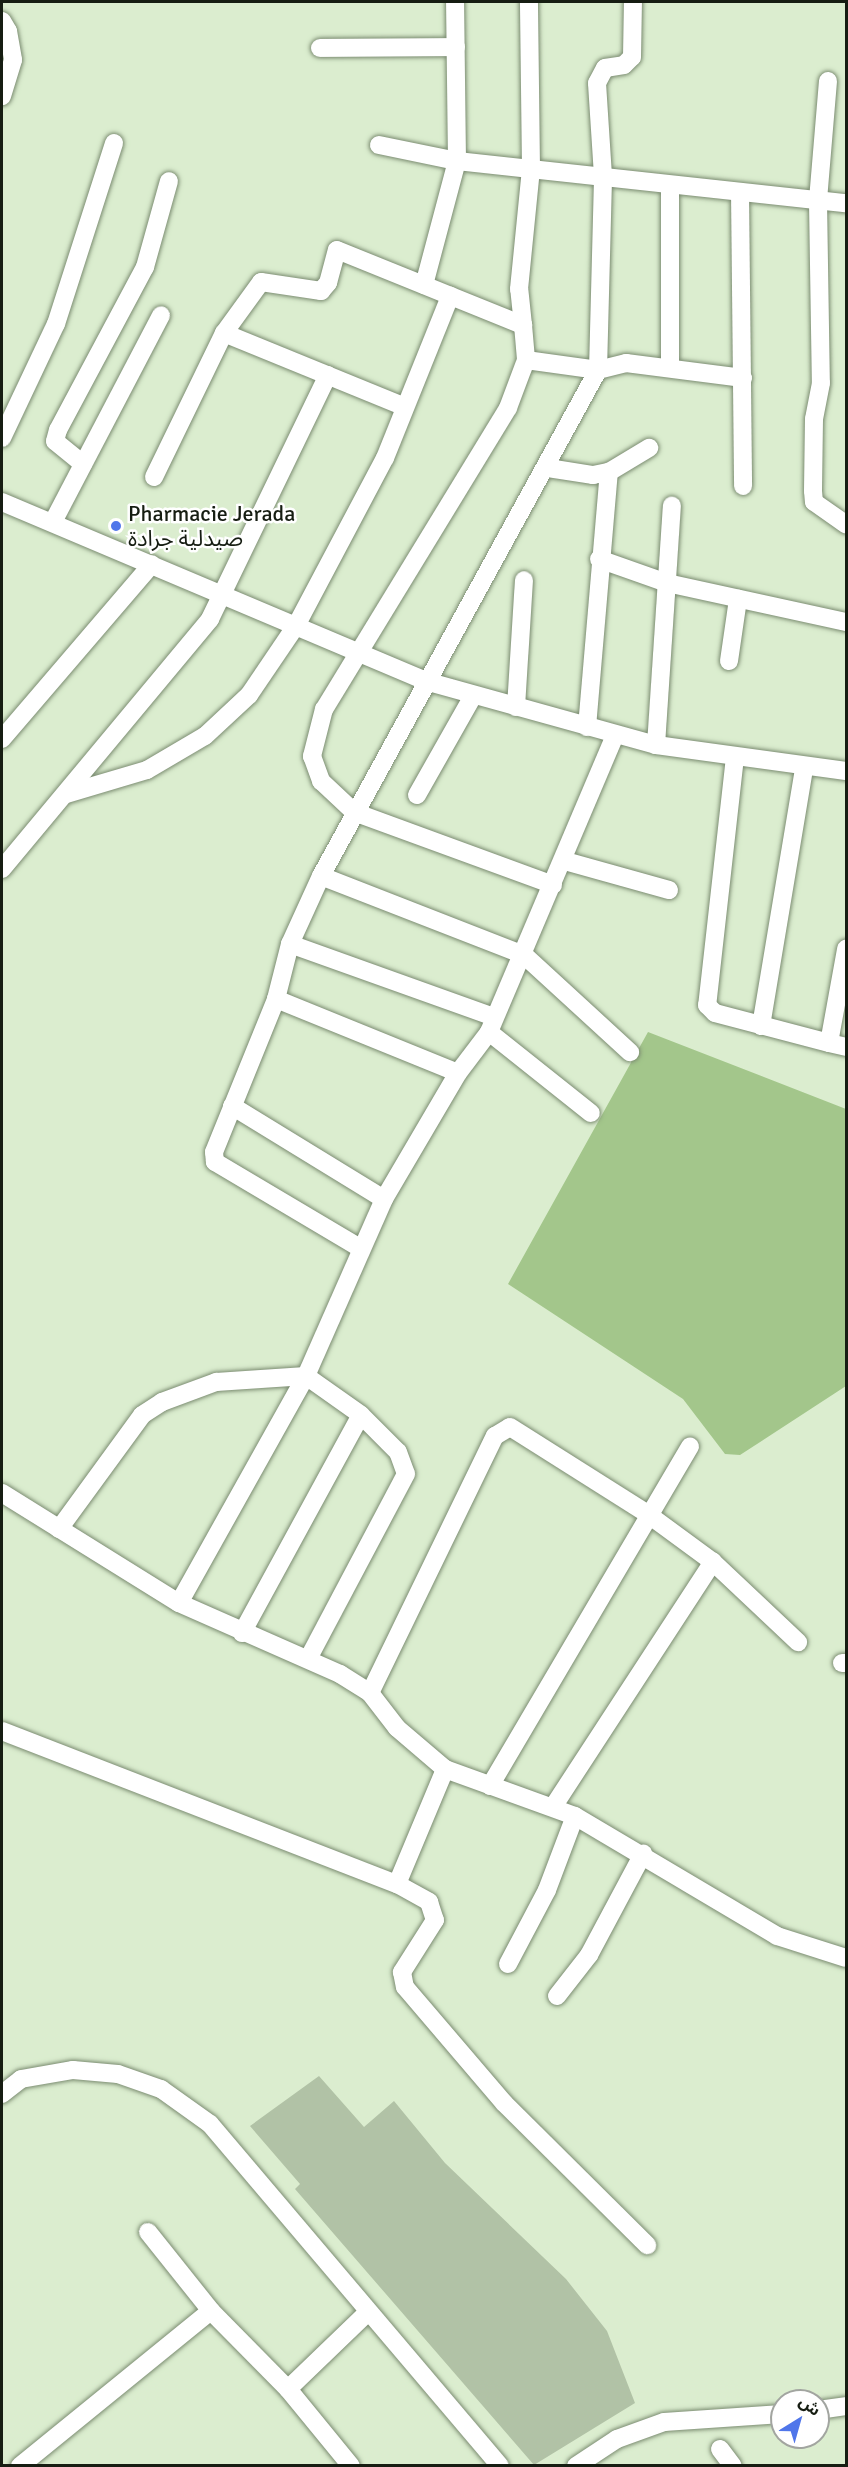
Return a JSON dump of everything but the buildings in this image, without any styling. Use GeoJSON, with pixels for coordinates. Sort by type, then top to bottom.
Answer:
{"type":"FeatureCollection","features":[{"type":"Feature","properties":{"kind":"street"},"geometry":{"type":"LineString","coordinates":[[424,285],[457,161],[455,2]]}},
{"type":"Feature","properties":{"kind":"street"},"geometry":{"type":"LineString","coordinates":[[529,2],[531,169],[519,289],[526,360],[508,408],[324,708],[312,756],[321,781],[354,812],[553,885]]}},
{"type":"Feature","properties":{"kind":"street"},"geometry":{"type":"LineString","coordinates":[[360,1248],[215,1162],[214,1152],[276,999],[290,944],[321,876],[354,812],[548,468],[598,370],[603,176],[597,84],[605,68],[624,65],[632,57],[633,2]]}},
{"type":"Feature","properties":{"kind":"street"},"geometry":{"type":"LineString","coordinates":[[2,21],[8,31],[13,60],[2,96]]}},
{"type":"Feature","properties":{"kind":"street"},"geometry":{"type":"LineString","coordinates":[[320,48],[456,47]]}},
{"type":"Feature","properties":{"kind":"street"},"geometry":{"type":"LineString","coordinates":[[828,81],[818,201],[821,383],[814,419],[814,502],[846,524]]}},
{"type":"Feature","properties":{"kind":"street"},"geometry":{"type":"LineString","coordinates":[[2,438],[56,324],[114,143]]}},
{"type":"Feature","properties":{"kind":"street"},"geometry":{"type":"LineString","coordinates":[[379,145],[457,161],[846,203]]}},
{"type":"Feature","properties":{"kind":"street"},"geometry":{"type":"LineString","coordinates":[[83,464],[55,441],[58,430],[145,267],[169,181]]}},
{"type":"Feature","properties":{"kind":"street"},"geometry":{"type":"LineString","coordinates":[[670,185],[670,368]]}},
{"type":"Feature","properties":{"kind":"street"},"geometry":{"type":"LineString","coordinates":[[740,192],[742,486]]}},
{"type":"Feature","properties":{"kind":"street"},"geometry":{"type":"LineString","coordinates":[[154,477],[224,333],[261,282],[321,291],[328,283],[337,250],[523,325]]}},
{"type":"Feature","properties":{"kind":"street"},"geometry":{"type":"LineString","coordinates":[[66,794],[147,770],[205,736],[249,695],[297,624],[385,458],[403,406],[450,296]]}},
{"type":"Feature","properties":{"kind":"street"},"geometry":{"type":"LineString","coordinates":[[54,520],[161,315]]}},
{"type":"Feature","properties":{"kind":"street"},"geometry":{"type":"LineString","coordinates":[[224,333],[403,406]]}},
{"type":"Feature","properties":{"kind":"street"},"geometry":{"type":"LineString","coordinates":[[526,360],[598,370],[626,363],[743,378]]}},
{"type":"Feature","properties":{"kind":"street"},"geometry":{"type":"LineString","coordinates":[[2,869],[210,619],[328,375]]}},
{"type":"Feature","properties":{"kind":"street"},"geometry":{"type":"LineString","coordinates":[[548,468],[593,475],[609,472],[649,448]]}},
{"type":"Feature","properties":{"kind":"street"},"geometry":{"type":"LineString","coordinates":[[587,727],[599,559],[609,472]]}},
{"type":"Feature","properties":{"kind":"street"},"geometry":{"type":"LineString","coordinates":[[2,502],[54,520],[152,564],[360,650],[429,682],[656,745],[804,768],[846,771]]}},
{"type":"Feature","properties":{"kind":"street"},"geometry":{"type":"LineString","coordinates":[[656,745],[672,506]]}},
{"type":"Feature","properties":{"kind":"street"},"geometry":{"type":"LineString","coordinates":[[599,559],[667,584],[846,622]]}},
{"type":"Feature","properties":{"kind":"street"},"geometry":{"type":"LineString","coordinates":[[2,739],[152,564]]}},
{"type":"Feature","properties":{"kind":"street"},"geometry":{"type":"LineString","coordinates":[[516,707],[524,580]]}},
{"type":"Feature","properties":{"kind":"street"},"geometry":{"type":"LineString","coordinates":[[729,661],[738,599]]}},
{"type":"Feature","properties":{"kind":"street"},"geometry":{"type":"LineString","coordinates":[[417,795],[473,696]]}},
{"type":"Feature","properties":{"kind":"street"},"geometry":{"type":"LineString","coordinates":[[179,1603],[306,1376],[360,1248],[384,1199],[458,1073],[491,1024],[566,861],[615,735]]}},
{"type":"Feature","properties":{"kind":"street"},"geometry":{"type":"LineString","coordinates":[[735,757],[705,993],[715,1013],[838,1045],[846,948]]}},
{"type":"Feature","properties":{"kind":"street"},"geometry":{"type":"LineString","coordinates":[[761,1026],[804,768]]}},
{"type":"Feature","properties":{"kind":"street"},"geometry":{"type":"LineString","coordinates":[[566,861],[669,890]]}},
{"type":"Feature","properties":{"kind":"street"},"geometry":{"type":"LineString","coordinates":[[321,876],[524,955],[630,1052]]}},
{"type":"Feature","properties":{"kind":"street"},"geometry":{"type":"LineString","coordinates":[[290,944],[491,1024],[591,1113]]}},
{"type":"Feature","properties":{"kind":"street"},"geometry":{"type":"LineString","coordinates":[[276,999],[458,1073]]}},
{"type":"Feature","properties":{"kind":"street"},"geometry":{"type":"LineString","coordinates":[[232,1106],[384,1199]]}},
{"type":"Feature","properties":{"kind":"street"},"geometry":{"type":"LineString","coordinates":[[59,1529],[142,1415],[162,1402],[216,1382],[306,1376],[361,1415],[398,1452],[406,1474],[308,1659]]}},
{"type":"Feature","properties":{"kind":"street"},"geometry":{"type":"LineString","coordinates":[[242,1633],[361,1415]]}},
{"type":"Feature","properties":{"kind":"street"},"geometry":{"type":"LineString","coordinates":[[370,1693],[495,1436],[502,1429],[518,1428],[649,1515],[713,1562],[798,1642]]}},
{"type":"Feature","properties":{"kind":"street"},"geometry":{"type":"LineString","coordinates":[[490,1786],[690,1447]]}},
{"type":"Feature","properties":{"kind":"street"},"geometry":{"type":"LineString","coordinates":[[2,1492],[179,1603],[242,1633],[308,1659],[370,1693],[397,1728],[445,1768],[575,1816],[643,1854],[717,1904],[777,1936],[846,1958]]}},
{"type":"Feature","properties":{"kind":"street"},"geometry":{"type":"LineString","coordinates":[[553,1807],[713,1562]]}},
{"type":"Feature","properties":{"kind":"street"},"geometry":{"type":"LineString","coordinates":[[2,1731],[397,1884],[429,1902],[435,1911],[432,1931],[402,1972],[405,1988],[504,2103],[647,2246]]}},
{"type":"Feature","properties":{"kind":"street"},"geometry":{"type":"LineString","coordinates":[[397,1884],[445,1768]]}},
{"type":"Feature","properties":{"kind":"street"},"geometry":{"type":"LineString","coordinates":[[508,1964],[547,1890],[575,1816]]}},
{"type":"Feature","properties":{"kind":"street"},"geometry":{"type":"LineString","coordinates":[[557,1996],[589,1955],[612,1905],[643,1854]]}},
{"type":"Feature","properties":{"kind":"street"},"geometry":{"type":"LineString","coordinates":[[2,2094],[21,2079],[73,2070],[118,2074],[161,2089],[210,2124],[500,2466]]}},
{"type":"Feature","properties":{"kind":"street"},"geometry":{"type":"LineString","coordinates":[[148,2232],[211,2311],[288,2389],[351,2466]]}},
{"type":"Feature","properties":{"kind":"street"},"geometry":{"type":"LineString","coordinates":[[20,2466],[211,2311]]}},
{"type":"Feature","properties":{"kind":"street"},"geometry":{"type":"LineString","coordinates":[[288,2389],[368,2312]]}},
{"type":"Feature","properties":{"kind":"street"},"geometry":{"type":"LineString","coordinates":[[830,2408],[846,2406]]}},
{"type":"Feature","properties":{"kind":"street"},"geometry":{"type":"LineString","coordinates":[[576,2466],[617,2439],[664,2422],[770,2415]]}},
{"type":"Feature","properties":{"kind":"street"},"geometry":{"type":"LineString","coordinates":[[720,2449],[733,2466]]}},
{"type":"Feature","properties":{"kind":"green space"},"geometry":{"type":"Polygon","coordinates":[[[648,1032],[846,1109],[846,1386],[740,1455],[725,1454],[683,1399],[508,1284],[648,1032]]]}},
{"type":"Feature","properties":{"kind":"place","name":"Pharmacie Jerada صيدلية جرادة"},"geometry":{"type":"Point","coordinates":[116,526]}}]}
